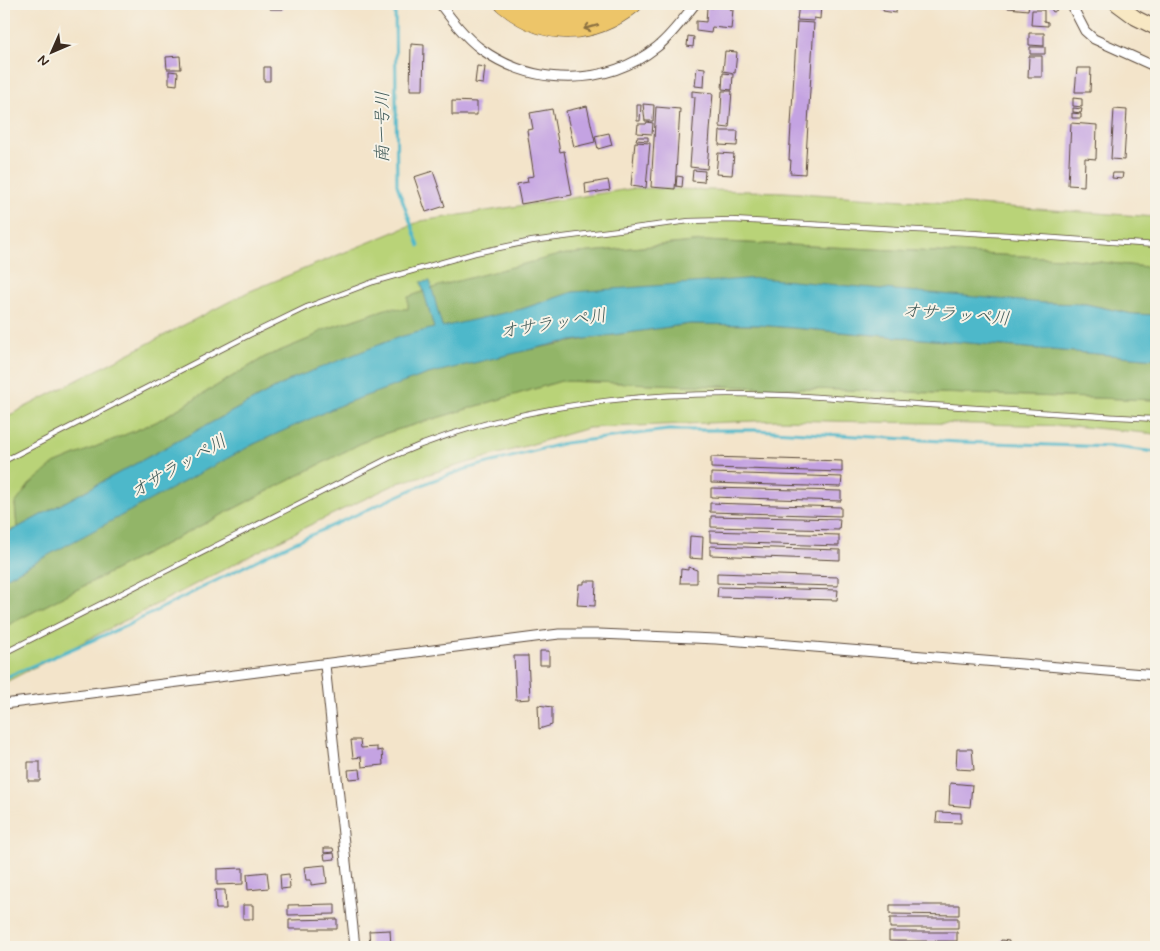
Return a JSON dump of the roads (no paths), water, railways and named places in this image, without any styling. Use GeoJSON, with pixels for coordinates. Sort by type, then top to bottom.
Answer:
{"type":"FeatureCollection","features":[{"type":"Feature","properties":{"kind":"highway"},"geometry":{"type":"LineString","coordinates":[[504,4],[517,14],[538,24],[574,30],[603,23],[633,4]]}},
{"type":"Feature","properties":{"kind":"highway"},"geometry":{"type":"LineString","coordinates":[[525,4],[540,12],[570,17],[592,14],[612,4]]}},
{"type":"Feature","properties":{"kind":"main road"},"geometry":{"type":"LineString","coordinates":[[1118,4],[1136,18],[1156,28]]}},
{"type":"Feature","properties":{"kind":"street"},"geometry":{"type":"LineString","coordinates":[[440,4],[471,40],[492,56],[521,70],[563,78],[606,73],[635,61],[666,39],[695,4]]}},
{"type":"Feature","properties":{"kind":"street"},"geometry":{"type":"LineString","coordinates":[[1071,4],[1085,31],[1094,39],[1156,67]]}},
{"type":"Feature","properties":{"kind":"street"},"geometry":{"type":"LineString","coordinates":[[4,704],[559,634],[716,639],[1156,675]]}},
{"type":"Feature","properties":{"kind":"street"},"geometry":{"type":"LineString","coordinates":[[325,664],[354,947]]}},
{"type":"Feature","properties":{"kind":"lane"},"geometry":{"type":"LineString","coordinates":[[4,461],[307,307],[401,274],[475,252],[532,241],[689,221],[732,220],[1156,245]]}},
{"type":"Feature","properties":{"kind":"lane"},"geometry":{"type":"LineString","coordinates":[[4,653],[389,458],[450,435],[527,414],[631,399],[727,394],[814,396],[1156,419]]}},
{"type":"Feature","properties":{"kind":"water","name":"オサラッペ川"},"geometry":{"type":"Polygon","coordinates":[[[758,278],[1044,303],[1086,304],[1132,314],[1156,315],[1156,359],[758,325],[690,324],[558,343],[428,374],[343,404],[254,444],[4,579],[4,533],[17,528],[294,378],[399,337],[434,328],[421,282],[430,281],[442,327],[522,309],[573,292],[758,278]]]}},
{"type":"Feature","properties":{"kind":"waterway","name":"南一号川"},"geometry":{"type":"LineString","coordinates":[[395,4],[397,185],[419,246]]}},
{"type":"Feature","properties":{"kind":"waterway"},"geometry":{"type":"LineString","coordinates":[[4,678],[128,625],[269,554],[431,481],[469,468],[565,443],[668,430],[756,430],[958,442],[1114,447],[1156,452]]}}]}
